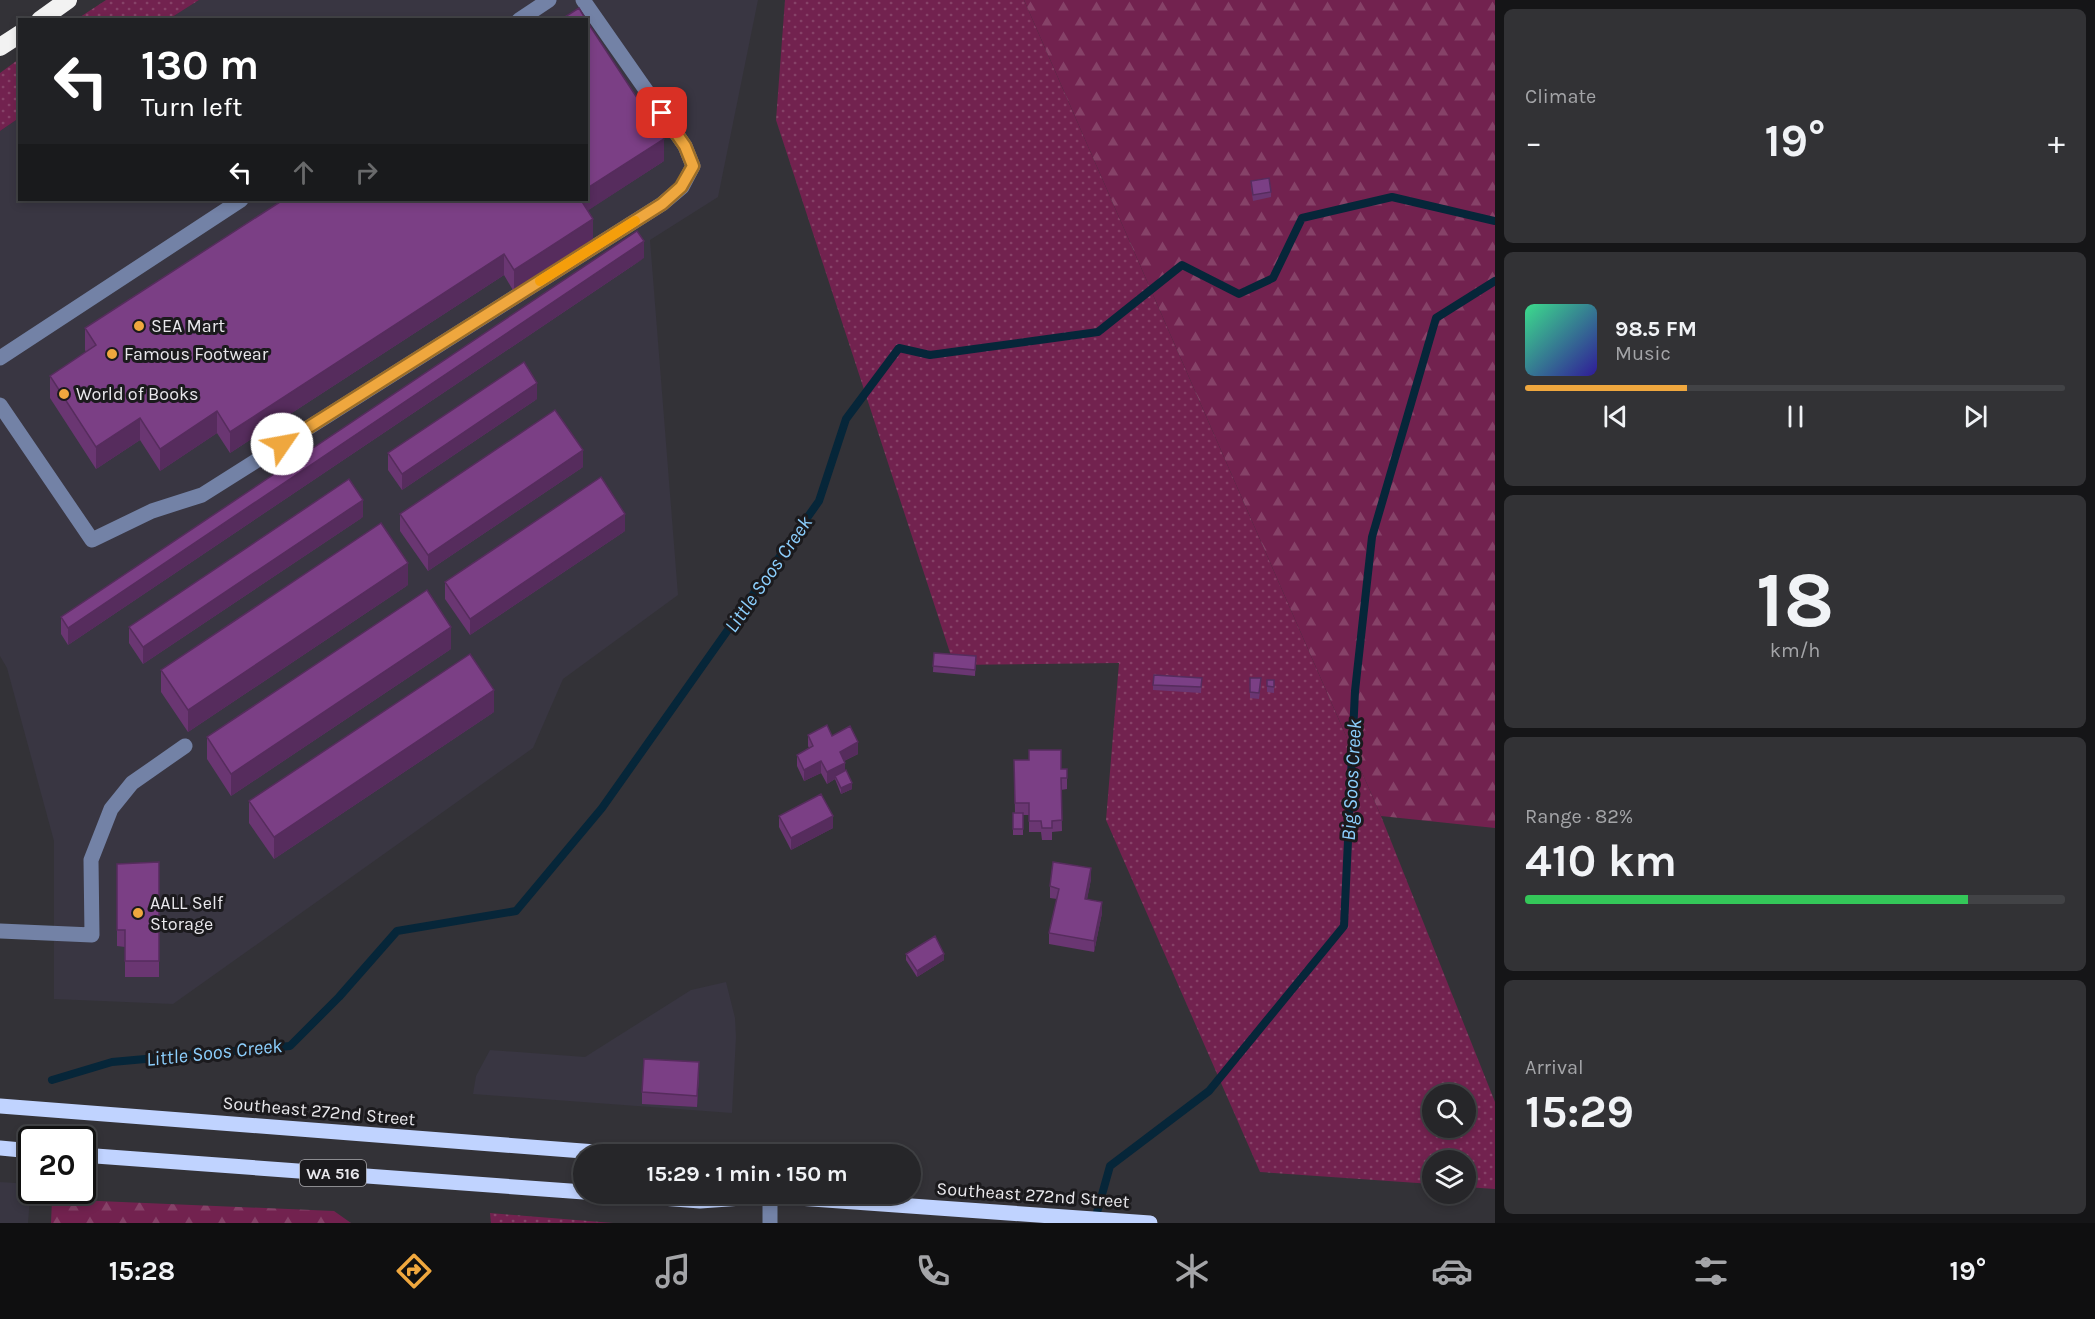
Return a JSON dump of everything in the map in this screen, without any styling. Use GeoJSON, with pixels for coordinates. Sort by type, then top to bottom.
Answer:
{"type":"FeatureCollection","features":[{"type":"Feature","properties":{"kind":"highway"},"geometry":{"type":"LineString","coordinates":[[43,18],[68,0]]}},
{"type":"Feature","properties":{"kind":"highway"},"geometry":{"type":"LineString","coordinates":[[0,47],[18,35]]}},
{"type":"Feature","properties":{"kind":"main road","name":"Southeast 272nd Street"},"geometry":{"type":"LineString","coordinates":[[0,1106],[573,1150]]}},
{"type":"Feature","properties":{"kind":"main road"},"geometry":{"type":"LineString","coordinates":[[0,1148],[18,1150]]}},
{"type":"Feature","properties":{"kind":"main road","name":"WA 516"},"geometry":{"type":"LineString","coordinates":[[96,1156],[573,1191]]}},
{"type":"Feature","properties":{"kind":"main road","name":"Southeast 272nd Street"},"geometry":{"type":"LineString","coordinates":[[887,1204],[1150,1223]]}},
{"type":"Feature","properties":{"kind":"street"},"geometry":{"type":"LineString","coordinates":[[522,18],[549,0]]}},
{"type":"Feature","properties":{"kind":"street"},"geometry":{"type":"LineString","coordinates":[[0,405],[92,540],[152,511],[202,495],[662,204],[681,187],[693,166],[685,146],[583,0]]}},
{"type":"Feature","properties":{"kind":"street"},"geometry":{"type":"LineString","coordinates":[[0,358],[239,201]]}},
{"type":"Feature","properties":{"kind":"street"},"geometry":{"type":"LineString","coordinates":[[0,931],[92,935],[91,860],[111,809],[132,783],[185,746]]}},
{"type":"Feature","properties":{"kind":"street"},"geometry":{"type":"LineString","coordinates":[[769,1204],[770,1223]]}},
{"type":"Feature","properties":{"kind":"shaded area"},"geometry":{"type":"Polygon","coordinates":[[[199,0],[758,0],[718,197],[650,240],[678,595],[563,679],[533,748],[173,1004],[54,999],[54,841],[7,668],[0,656],[0,131],[18,119],[18,201],[588,201],[588,18],[171,18],[199,0]]]}},
{"type":"Feature","properties":{"kind":"shaded area"},"geometry":{"type":"Polygon","coordinates":[[[726,982],[735,1018],[736,1037],[732,1113],[473,1094],[476,1076],[490,1050],[585,1057],[691,990],[726,982]]]}},
{"type":"Feature","properties":{"kind":"shaded area"},"geometry":{"type":"Polygon","coordinates":[[[0,1182],[18,1183],[18,1204],[29,1204],[28,1223],[0,1223],[0,1182]]]}},
{"type":"Feature","properties":{"kind":"green space"},"geometry":{"type":"Polygon","coordinates":[[[106,0],[199,0],[171,18],[79,18],[106,0]]]}},
{"type":"Feature","properties":{"kind":"green space"},"geometry":{"type":"Polygon","coordinates":[[[785,0],[1024,0],[1381,816],[1495,1102],[1495,1189],[1476,1188],[1476,1150],[1422,1150],[1422,1183],[1260,1172],[1106,820],[1119,663],[954,665],[776,120],[785,0]]]}},
{"type":"Feature","properties":{"kind":"green space"},"geometry":{"type":"Polygon","coordinates":[[[1024,0],[1495,0],[1495,828],[1381,816],[1024,0]]]}},
{"type":"Feature","properties":{"kind":"green space"},"geometry":{"type":"Polygon","coordinates":[[[18,60],[18,119],[0,131],[0,73],[18,60]]]}},
{"type":"Feature","properties":{"kind":"green space"},"geometry":{"type":"Polygon","coordinates":[[[96,1201],[334,1211],[351,1223],[51,1223],[52,1204],[96,1204],[96,1201]]]}},
{"type":"Feature","properties":{"kind":"green space"},"geometry":{"type":"Polygon","coordinates":[[[490,1213],[613,1223],[491,1223],[490,1213]]]}},
{"type":"Feature","properties":{"kind":"building"},"geometry":{"type":"Polygon","coordinates":[[[579,8],[585,18],[563,18],[579,8]]]}},
{"type":"Feature","properties":{"kind":"building"},"geometry":{"type":"Polygon","coordinates":[[[588,23],[664,139],[588,188],[588,23]]]}},
{"type":"Feature","properties":{"kind":"building"},"geometry":{"type":"Polygon","coordinates":[[[1269,178],[1271,192],[1253,195],[1251,181],[1269,178]]]}},
{"type":"Feature","properties":{"kind":"building"},"geometry":{"type":"Polygon","coordinates":[[[281,201],[582,201],[593,219],[514,270],[504,254],[230,432],[217,411],[160,449],[140,418],[96,447],[50,376],[96,345],[85,328],[281,201]]]}},
{"type":"Feature","properties":{"kind":"building"},"geometry":{"type":"Polygon","coordinates":[[[637,231],[644,241],[68,628],[61,617],[637,231]]]}},
{"type":"Feature","properties":{"kind":"building"},"geometry":{"type":"Polygon","coordinates":[[[524,362],[537,383],[402,474],[388,453],[524,362]]]}},
{"type":"Feature","properties":{"kind":"building"},"geometry":{"type":"Polygon","coordinates":[[[555,410],[583,450],[428,555],[400,514],[555,410]]]}},
{"type":"Feature","properties":{"kind":"building"},"geometry":{"type":"Polygon","coordinates":[[[601,477],[625,514],[470,619],[445,582],[601,477]]]}},
{"type":"Feature","properties":{"kind":"building"},"geometry":{"type":"Polygon","coordinates":[[[349,479],[363,500],[143,647],[129,627],[349,479]]]}},
{"type":"Feature","properties":{"kind":"building"},"geometry":{"type":"Polygon","coordinates":[[[381,523],[408,563],[188,710],[161,670],[381,523]]]}},
{"type":"Feature","properties":{"kind":"building"},"geometry":{"type":"Polygon","coordinates":[[[427,590],[451,627],[231,774],[207,737],[427,590]]]}},
{"type":"Feature","properties":{"kind":"building"},"geometry":{"type":"Polygon","coordinates":[[[934,653],[976,656],[975,670],[933,666],[934,653]]]}},
{"type":"Feature","properties":{"kind":"building"},"geometry":{"type":"Polygon","coordinates":[[[470,654],[494,690],[274,837],[249,801],[470,654]]]}},
{"type":"Feature","properties":{"kind":"building"},"geometry":{"type":"Polygon","coordinates":[[[1154,675],[1202,678],[1201,687],[1153,685],[1154,675]]]}},
{"type":"Feature","properties":{"kind":"building"},"geometry":{"type":"Polygon","coordinates":[[[1250,678],[1261,678],[1259,693],[1250,692],[1250,678]]]}},
{"type":"Feature","properties":{"kind":"building"},"geometry":{"type":"Polygon","coordinates":[[[1267,680],[1274,680],[1274,687],[1267,686],[1267,680]]]}},
{"type":"Feature","properties":{"kind":"building"},"geometry":{"type":"Polygon","coordinates":[[[827,725],[832,736],[850,726],[858,742],[840,752],[845,763],[827,772],[821,761],[804,770],[797,755],[813,746],[808,735],[827,725]]]}},
{"type":"Feature","properties":{"kind":"building"},"geometry":{"type":"Polygon","coordinates":[[[1029,750],[1061,750],[1061,769],[1067,769],[1067,778],[1061,778],[1062,820],[1052,821],[1052,828],[1042,828],[1041,821],[1029,821],[1029,803],[1015,803],[1014,760],[1029,760],[1029,750]]]}},
{"type":"Feature","properties":{"kind":"building"},"geometry":{"type":"Polygon","coordinates":[[[846,770],[852,783],[841,788],[835,776],[846,770]]]}},
{"type":"Feature","properties":{"kind":"building"},"geometry":{"type":"Polygon","coordinates":[[[821,794],[833,816],[791,838],[779,816],[821,794]]]}},
{"type":"Feature","properties":{"kind":"building"},"geometry":{"type":"Polygon","coordinates":[[[1013,813],[1023,813],[1023,829],[1013,829],[1013,813]]]}},
{"type":"Feature","properties":{"kind":"building","name":"AALL Self Storage"},"geometry":{"type":"Polygon","coordinates":[[[159,862],[159,961],[125,961],[125,930],[117,930],[117,864],[159,862]]]}},
{"type":"Feature","properties":{"kind":"building"},"geometry":{"type":"Polygon","coordinates":[[[1053,862],[1091,868],[1085,899],[1102,902],[1094,941],[1049,933],[1059,889],[1050,886],[1053,862]]]}},
{"type":"Feature","properties":{"kind":"building"},"geometry":{"type":"Polygon","coordinates":[[[935,936],[944,954],[917,971],[906,954],[935,936]]]}},
{"type":"Feature","properties":{"kind":"building"},"geometry":{"type":"Polygon","coordinates":[[[644,1059],[699,1062],[697,1096],[642,1092],[644,1059]]]}},
{"type":"Feature","properties":{"kind":"waterway","name":"Little Soos Creek"},"geometry":{"type":"LineString","coordinates":[[52,1080],[112,1062],[290,1046],[339,997],[397,931],[516,911],[602,808],[819,501],[846,419],[899,348],[930,355],[1098,332],[1182,265],[1239,294],[1273,278],[1302,218],[1392,197],[1495,221]]}},
{"type":"Feature","properties":{"kind":"waterway","name":"Big Soos Creek"},"geometry":{"type":"LineString","coordinates":[[1094,1223],[1110,1166],[1209,1091],[1344,926],[1355,691],[1372,537],[1436,318],[1495,281]]}},
{"type":"Feature","properties":{"kind":"slow traffic"},"geometry":{"type":"LineString","coordinates":[[540,281],[635,221]]}},
{"type":"Feature","properties":{"kind":"place","name":"SEA Mart"},"geometry":{"type":"Point","coordinates":[139,326]}},
{"type":"Feature","properties":{"kind":"place","name":"Famous Footwear"},"geometry":{"type":"Point","coordinates":[112,354]}},
{"type":"Feature","properties":{"kind":"place","name":"World of Books"},"geometry":{"type":"Point","coordinates":[64,394]}},
{"type":"Feature","properties":{"kind":"place","name":"AALL Self Storage"},"geometry":{"type":"Point","coordinates":[138,913]}},
{"type":"Feature","properties":{"kind":"route"},"geometry":{"type":"LineString","coordinates":[[282,444],[662,204],[681,187],[693,166],[685,146],[662,113]]}}]}
